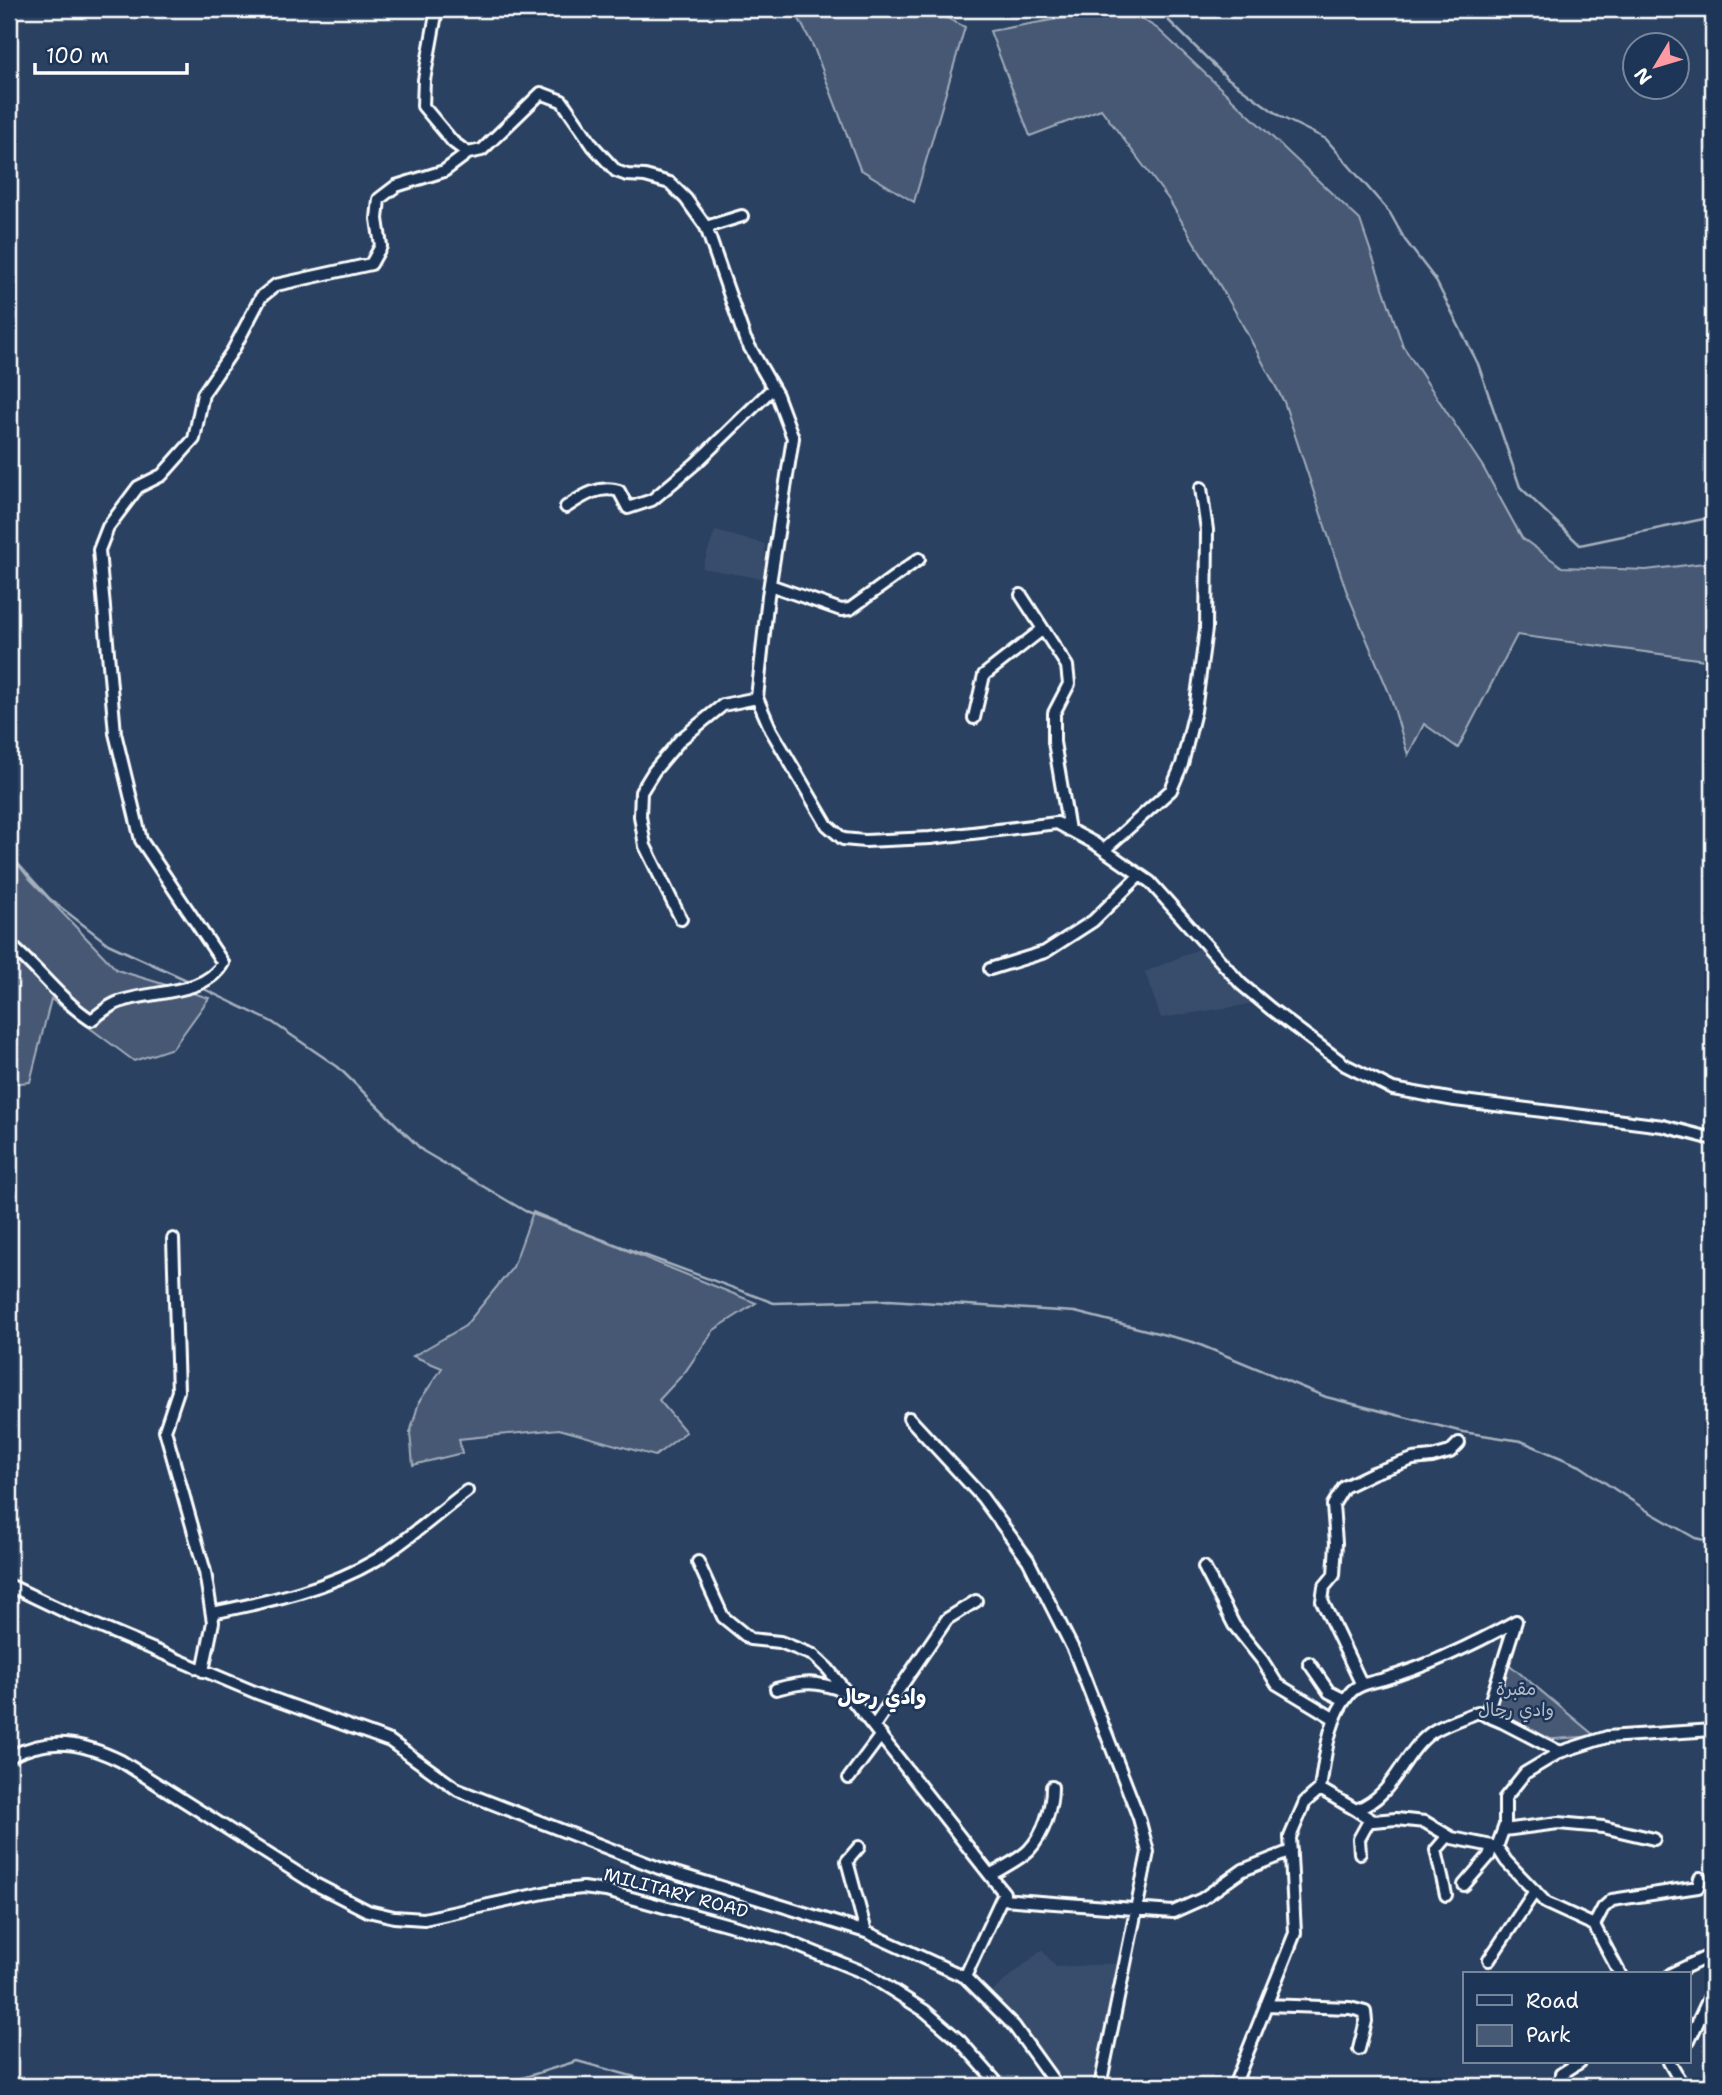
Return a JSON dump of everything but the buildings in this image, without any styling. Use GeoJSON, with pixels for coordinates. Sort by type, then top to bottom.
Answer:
{"type":"FeatureCollection","features":[{"type":"Feature","properties":{"kind":"street"},"geometry":{"type":"LineString","coordinates":[[438,9],[424,80],[423,106],[453,142],[468,153]]}},
{"type":"Feature","properties":{"kind":"street"},"geometry":{"type":"LineString","coordinates":[[9,944],[29,960],[76,1010],[91,1020],[116,1003],[149,993],[197,985],[217,975],[223,963],[141,840],[115,733],[99,550],[108,527],[138,487],[162,475],[194,439],[204,394],[233,350],[261,297],[276,285],[370,264],[381,246],[377,219],[379,200],[396,186],[444,171],[468,153],[482,150],[541,93],[562,101],[593,146],[616,171],[670,183],[686,199],[706,227],[745,339],[773,388],[793,438],[770,584],[757,698],[771,730],[827,825],[843,839],[865,841],[930,838],[1057,823],[1104,850],[1150,882],[1241,984],[1345,1065],[1393,1089],[1455,1100],[1663,1126],[1713,1139]]}},
{"type":"Feature","properties":{"kind":"street"},"geometry":{"type":"LineString","coordinates":[[706,227],[742,216]]}},
{"type":"Feature","properties":{"kind":"street"},"geometry":{"type":"LineString","coordinates":[[566,507],[585,494],[608,488],[619,491],[628,508],[652,500],[696,463],[773,388]]}},
{"type":"Feature","properties":{"kind":"street"},"geometry":{"type":"LineString","coordinates":[[1104,850],[1171,790],[1182,764],[1195,711],[1206,629],[1207,530],[1202,488]]}},
{"type":"Feature","properties":{"kind":"street"},"geometry":{"type":"LineString","coordinates":[[770,584],[841,610],[850,609],[919,559]]}},
{"type":"Feature","properties":{"kind":"street"},"geometry":{"type":"LineString","coordinates":[[1021,595],[1067,666],[1069,684],[1054,713],[1054,742],[1069,830]]}},
{"type":"Feature","properties":{"kind":"street"},"geometry":{"type":"LineString","coordinates":[[974,718],[984,675],[1043,629]]}},
{"type":"Feature","properties":{"kind":"street"},"geometry":{"type":"LineString","coordinates":[[681,919],[645,846],[640,816],[641,792],[681,738],[723,705],[757,698]]}},
{"type":"Feature","properties":{"kind":"street"},"geometry":{"type":"LineString","coordinates":[[990,969],[1045,952],[1093,921],[1140,875]]}},
{"type":"Feature","properties":{"kind":"street"},"geometry":{"type":"LineString","coordinates":[[9,1028],[9,1036]]}},
{"type":"Feature","properties":{"kind":"street"},"geometry":{"type":"LineString","coordinates":[[173,1239],[178,1391],[165,1430],[205,1572],[212,1612],[213,1622],[202,1671]]}},
{"type":"Feature","properties":{"kind":"street"},"geometry":{"type":"LineString","coordinates":[[909,1418],[982,1497],[1028,1560],[1074,1651],[1139,1818],[1147,1852],[1100,2086]]}},
{"type":"Feature","properties":{"kind":"street"},"geometry":{"type":"LineString","coordinates":[[1362,1685],[1322,1601],[1324,1587],[1334,1575],[1336,1543],[1333,1505],[1344,1487],[1413,1459],[1450,1452],[1460,1443]]}},
{"type":"Feature","properties":{"kind":"street"},"geometry":{"type":"LineString","coordinates":[[212,1612],[284,1598],[326,1584],[377,1559],[467,1491]]}},
{"type":"Feature","properties":{"kind":"street"},"geometry":{"type":"LineString","coordinates":[[698,1562],[723,1618],[750,1639],[780,1642],[813,1655],[828,1668],[1004,1893],[965,1977]]}},
{"type":"Feature","properties":{"kind":"street"},"geometry":{"type":"LineString","coordinates":[[1204,1567],[1234,1625],[1277,1684],[1335,1719]]}},
{"type":"Feature","properties":{"kind":"street"},"geometry":{"type":"LineString","coordinates":[[9,1585],[202,1671],[390,1741],[458,1790],[659,1868],[866,1932],[965,1977],[1014,2026],[1057,2086]]}},
{"type":"Feature","properties":{"kind":"street"},"geometry":{"type":"LineString","coordinates":[[849,1778],[947,1619],[976,1601]]}},
{"type":"Feature","properties":{"kind":"street"},"geometry":{"type":"LineString","coordinates":[[1261,2086],[1235,2085],[1295,1933],[1290,1837],[1305,1802],[1320,1789],[1331,1727],[1345,1700],[1350,1692],[1362,1685],[1422,1668],[1516,1621],[1486,1716]]}},
{"type":"Feature","properties":{"kind":"street"},"geometry":{"type":"LineString","coordinates":[[1309,1663],[1329,1692],[1345,1700]]}},
{"type":"Feature","properties":{"kind":"street"},"geometry":{"type":"LineString","coordinates":[[776,1689],[803,1682],[829,1685],[847,1692]]}},
{"type":"Feature","properties":{"kind":"street"},"geometry":{"type":"LineString","coordinates":[[1356,1810],[1371,1805],[1431,1733],[1478,1712],[1560,1752]]}},
{"type":"Feature","properties":{"kind":"street"},"geometry":{"type":"LineString","coordinates":[[1464,1885],[1489,1856],[1504,1830],[1504,1798],[1525,1773],[1560,1752],[1607,1737],[1713,1730]]}},
{"type":"Feature","properties":{"kind":"street","name":"MILITARY ROAD"},"geometry":{"type":"LineString","coordinates":[[9,1758],[36,1747],[58,1744],[79,1744],[99,1751],[121,1761],[315,1884],[368,1911],[394,1917],[424,1919],[541,1893],[583,1888],[606,1891],[784,1940],[865,1973],[903,1996],[960,2041],[1000,2086]]}},
{"type":"Feature","properties":{"kind":"street"},"geometry":{"type":"LineString","coordinates":[[990,1875],[1029,1851],[1045,1823],[1052,1801],[1052,1787]]}},
{"type":"Feature","properties":{"kind":"street"},"geometry":{"type":"LineString","coordinates":[[1320,1789],[1373,1821],[1396,1819],[1425,1822],[1448,1836],[1494,1847],[1546,1903],[1594,1925],[1619,1972]]}},
{"type":"Feature","properties":{"kind":"street"},"geometry":{"type":"LineString","coordinates":[[1360,1853],[1359,1839],[1370,1819]]}},
{"type":"Feature","properties":{"kind":"street"},"geometry":{"type":"LineString","coordinates":[[1504,1830],[1558,1823],[1603,1827],[1654,1839]]}},
{"type":"Feature","properties":{"kind":"street"},"geometry":{"type":"LineString","coordinates":[[1446,1895],[1436,1850],[1448,1836]]}},
{"type":"Feature","properties":{"kind":"street"},"geometry":{"type":"LineString","coordinates":[[859,1847],[847,1861],[866,1932]]}},
{"type":"Feature","properties":{"kind":"street"},"geometry":{"type":"LineString","coordinates":[[1002,1899],[1173,1912],[1202,1899],[1243,1870],[1291,1851]]}},
{"type":"Feature","properties":{"kind":"street"},"geometry":{"type":"LineString","coordinates":[[1594,1925],[1603,1908],[1612,1899],[1698,1887],[1700,1878]]}},
{"type":"Feature","properties":{"kind":"street"},"geometry":{"type":"LineString","coordinates":[[1489,1960],[1535,1891]]}},
{"type":"Feature","properties":{"kind":"street"},"geometry":{"type":"LineString","coordinates":[[1675,1972],[1713,1954]]}},
{"type":"Feature","properties":{"kind":"street"},"geometry":{"type":"LineString","coordinates":[[1690,2039],[1713,1990]]}},
{"type":"Feature","properties":{"kind":"street"},"geometry":{"type":"LineString","coordinates":[[1266,2006],[1350,2008],[1365,2012],[1366,2021],[1359,2049]]}},
{"type":"Feature","properties":{"kind":"street"},"geometry":{"type":"LineString","coordinates":[[1562,2086],[1561,2074],[1577,2064]]}},
{"type":"Feature","properties":{"kind":"street"},"geometry":{"type":"LineString","coordinates":[[1674,2065],[1683,2086]]}},
{"type":"Feature","properties":{"kind":"shaded area"},"geometry":{"type":"Polygon","coordinates":[[[715,531],[765,544],[764,579],[702,568],[715,531]]]}},
{"type":"Feature","properties":{"kind":"shaded area"},"geometry":{"type":"Polygon","coordinates":[[[1201,948],[1229,975],[1251,1004],[1161,1018],[1145,972],[1201,948]]]}},
{"type":"Feature","properties":{"kind":"shaded area"},"geometry":{"type":"Polygon","coordinates":[[[1042,1950],[1056,1967],[1126,1963],[1096,2076],[1083,2086],[1057,2086],[988,1995],[1042,1950]]]}},
{"type":"Feature","properties":{"kind":"green space"},"geometry":{"type":"Polygon","coordinates":[[[794,9],[935,9],[937,13],[965,27],[914,202],[860,169],[814,48],[794,9]]]}},
{"type":"Feature","properties":{"kind":"green space"},"geometry":{"type":"Polygon","coordinates":[[[1126,9],[1158,29],[1360,220],[1403,346],[1483,467],[1522,538],[1562,567],[1646,570],[1713,562],[1713,661],[1517,635],[1458,748],[1424,724],[1408,755],[1390,695],[1346,590],[1284,402],[1235,311],[1169,200],[1101,109],[1030,136],[990,31],[1126,9]]]}},
{"type":"Feature","properties":{"kind":"green space"},"geometry":{"type":"Polygon","coordinates":[[[9,853],[28,877],[117,970],[209,998],[173,1048],[134,1061],[51,999],[30,1082],[9,1084],[9,853]]]}},
{"type":"Feature","properties":{"kind":"green space"},"geometry":{"type":"Polygon","coordinates":[[[533,1212],[756,1303],[714,1330],[685,1372],[659,1400],[686,1432],[655,1456],[559,1429],[459,1439],[462,1453],[413,1465],[410,1433],[419,1402],[442,1368],[413,1356],[465,1326],[513,1267],[533,1212]]]}},
{"type":"Feature","properties":{"kind":"green space","name":"مقبرة وادي رحال"},"geometry":{"type":"Polygon","coordinates":[[[1505,1661],[1595,1736],[1542,1740],[1487,1710],[1505,1661]]]}},
{"type":"Feature","properties":{"kind":"waterway"},"geometry":{"type":"LineString","coordinates":[[1157,9],[1226,77],[1281,117],[1326,139],[1390,213],[1405,240],[1435,279],[1478,364],[1520,487],[1580,545],[1713,517]]}},
{"type":"Feature","properties":{"kind":"waterway"},"geometry":{"type":"LineString","coordinates":[[9,854],[50,899],[108,944],[191,982]]}},
{"type":"Feature","properties":{"kind":"waterway"},"geometry":{"type":"LineString","coordinates":[[200,987],[272,1022],[338,1067],[423,1151],[525,1211],[774,1303],[889,1300],[1075,1312],[1193,1342],[1326,1397],[1463,1432],[1521,1441],[1580,1466],[1646,1510],[1695,1538],[1713,1542]]}},
{"type":"Feature","properties":{"kind":"waterway"},"geometry":{"type":"LineString","coordinates":[[496,2086],[577,2061],[668,2086]]}},
{"type":"Feature","properties":{"kind":"district","name":"وادي رحال"},"geometry":{"type":"Point","coordinates":[882,1697]}}]}
